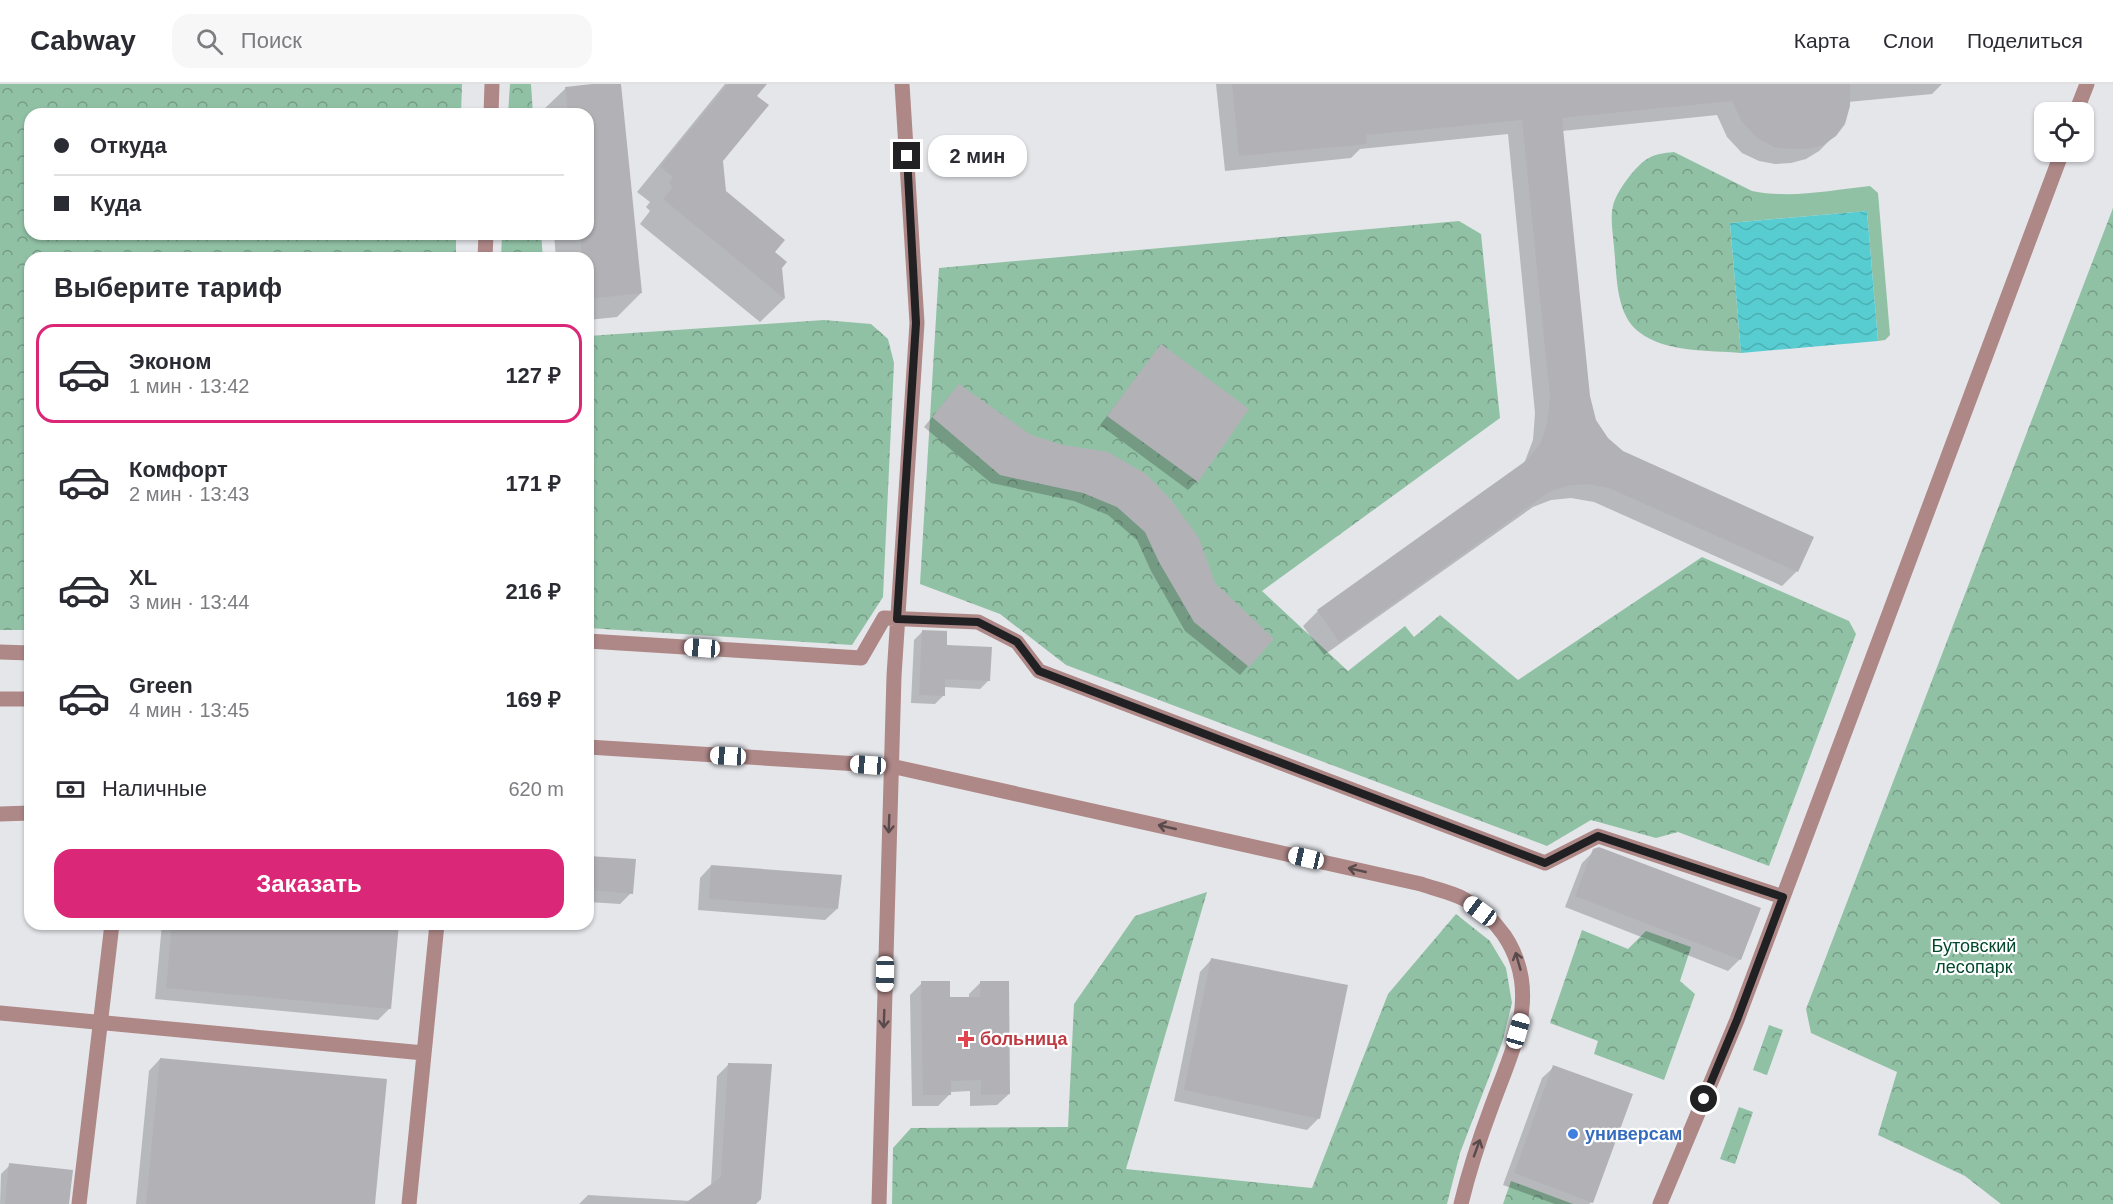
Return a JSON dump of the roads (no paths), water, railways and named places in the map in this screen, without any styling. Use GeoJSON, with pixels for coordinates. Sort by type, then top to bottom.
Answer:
{"type":"FeatureCollection","features":[{"type":"Feature","properties":{"kind":"street"},"geometry":{"type":"LineString","coordinates":[[491,108],[492,84]]}},
{"type":"Feature","properties":{"kind":"street"},"geometry":{"type":"LineString","coordinates":[[879,1204],[897,619],[916,323],[902,84]]}},
{"type":"Feature","properties":{"kind":"street"},"geometry":{"type":"LineString","coordinates":[[2080,102],[2087,84]]}},
{"type":"Feature","properties":{"kind":"street"},"geometry":{"type":"LineString","coordinates":[[1660,1204],[1737,1020],[2058,162]]}},
{"type":"Feature","properties":{"kind":"street"},"geometry":{"type":"LineString","coordinates":[[594,641],[861,658],[884,618],[978,622],[1017,642],[1039,671],[1545,863],[1598,836],[1783,897]]}},
{"type":"Feature","properties":{"kind":"street"},"geometry":{"type":"LineString","coordinates":[[0,652],[24,653]]}},
{"type":"Feature","properties":{"kind":"street"},"geometry":{"type":"LineString","coordinates":[[0,699],[24,699]]}},
{"type":"Feature","properties":{"kind":"street"},"geometry":{"type":"LineString","coordinates":[[594,747],[891,766],[1421,884],[1464,899],[1495,923],[1515,951],[1524,983],[1523,1014],[1514,1048],[1472,1161],[1461,1204]]}},
{"type":"Feature","properties":{"kind":"street"},"geometry":{"type":"LineString","coordinates":[[0,814],[24,813]]}},
{"type":"Feature","properties":{"kind":"street"},"geometry":{"type":"LineString","coordinates":[[79,1204],[111,930]]}},
{"type":"Feature","properties":{"kind":"street"},"geometry":{"type":"LineString","coordinates":[[409,1204],[436,930]]}},
{"type":"Feature","properties":{"kind":"street"},"geometry":{"type":"LineString","coordinates":[[0,1013],[424,1053]]}},
{"type":"Feature","properties":{"kind":"water"},"geometry":{"type":"Polygon","coordinates":[[[1867,211],[1878,341],[1741,353],[1730,223],[1867,211]]]}},
{"type":"Feature","properties":{"kind":"place","name":"больница"},"geometry":{"type":"Point","coordinates":[966,1039]}},
{"type":"Feature","properties":{"kind":"place","name":"универсам"},"geometry":{"type":"Point","coordinates":[1573,1134]}},
{"type":"Feature","properties":{"kind":"park label","name":"Бутовский лесопарк"},"geometry":{"type":"Point","coordinates":[1974,956]}}]}
